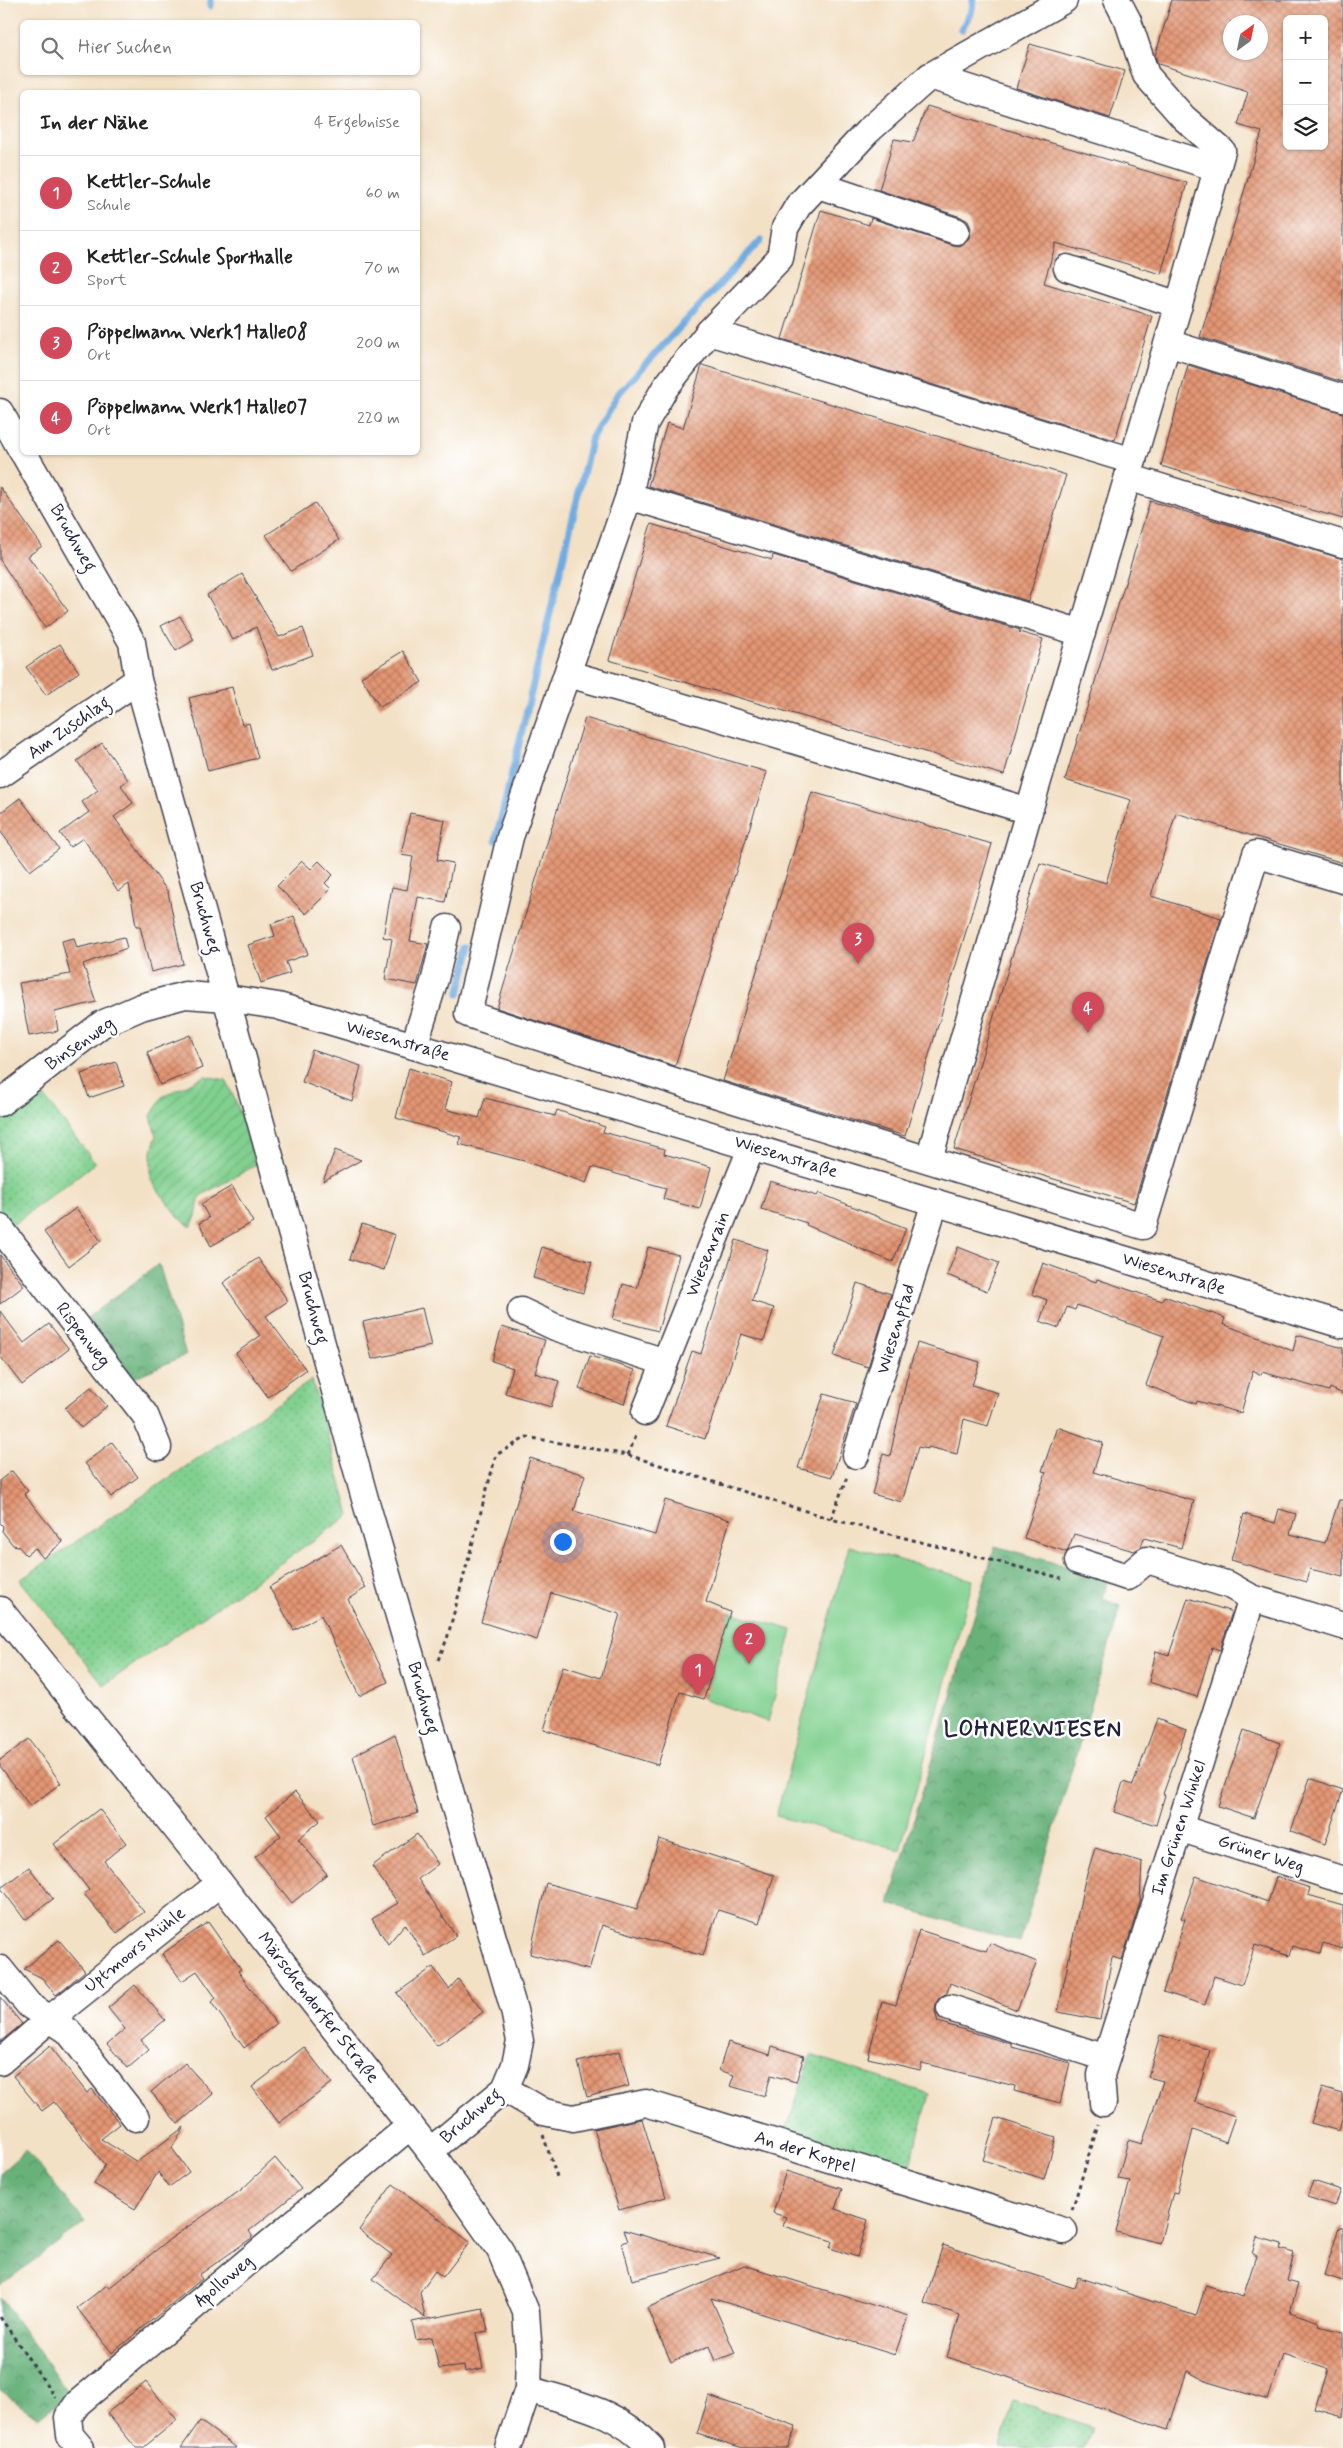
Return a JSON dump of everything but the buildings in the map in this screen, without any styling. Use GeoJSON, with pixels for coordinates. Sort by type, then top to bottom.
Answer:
{"type":"FeatureCollection","features":[{"type":"Feature","properties":{"kind":"street"},"geometry":{"type":"LineString","coordinates":[[1064,0],[930,76],[867,132],[798,206],[785,228],[780,258],[709,332],[665,388],[645,423],[629,496],[510,837],[468,1014],[708,1092],[1143,1226],[1256,854],[1343,880]]}},
{"type":"Feature","properties":{"kind":"street"},"geometry":{"type":"LineString","coordinates":[[929,1159],[1029,811],[1168,343],[1222,151],[1184,118],[1146,75],[1128,21],[1117,0]]}},
{"type":"Feature","properties":{"kind":"street"},"geometry":{"type":"LineString","coordinates":[[930,76],[1217,168]]}},
{"type":"Feature","properties":{"kind":"street"},"geometry":{"type":"LineString","coordinates":[[818,184],[956,230]]}},
{"type":"Feature","properties":{"kind":"street"},"geometry":{"type":"LineString","coordinates":[[1067,268],[1179,304]]}},
{"type":"Feature","properties":{"kind":"street"},"geometry":{"type":"LineString","coordinates":[[709,332],[1130,469],[1343,544]]}},
{"type":"Feature","properties":{"kind":"street"},"geometry":{"type":"LineString","coordinates":[[1168,343],[1343,398]]}},
{"type":"Feature","properties":{"kind":"street","name":"Bruchweg"},"geometry":{"type":"LineString","coordinates":[[0,412],[20,447]]}},
{"type":"Feature","properties":{"kind":"street","name":"Bruchweg"},"geometry":{"type":"LineString","coordinates":[[25,455],[132,642],[138,680],[365,1499],[514,2010],[520,2041],[515,2065],[505,2089],[430,2151]]}},
{"type":"Feature","properties":{"kind":"street"},"geometry":{"type":"LineString","coordinates":[[629,496],[1082,633]]}},
{"type":"Feature","properties":{"kind":"street"},"geometry":{"type":"LineString","coordinates":[[568,674],[1029,811]]}},
{"type":"Feature","properties":{"kind":"street","name":"Am Zuschlag"},"geometry":{"type":"LineString","coordinates":[[0,775],[138,680]]}},
{"type":"Feature","properties":{"kind":"street"},"geometry":{"type":"LineString","coordinates":[[414,1046],[435,979],[447,928]]}},
{"type":"Feature","properties":{"kind":"street","name":"Binsenweg"},"geometry":{"type":"LineString","coordinates":[[0,1103],[102,1024],[141,1007],[185,995],[227,998]]}},
{"type":"Feature","properties":{"kind":"street","name":"Wiesenstraße"},"geometry":{"type":"LineString","coordinates":[[227,998],[278,1006],[752,1146],[1343,1325]]}},
{"type":"Feature","properties":{"kind":"street","name":"Wiesenrain"},"geometry":{"type":"LineString","coordinates":[[645,1412],[752,1146]]}},
{"type":"Feature","properties":{"kind":"street","name":"Wiesenpfad"},"geometry":{"type":"LineString","coordinates":[[856,1455],[935,1202]]}},
{"type":"Feature","properties":{"kind":"street","name":"Rispenweg"},"geometry":{"type":"LineString","coordinates":[[0,1228],[144,1415],[158,1447]]}},
{"type":"Feature","properties":{"kind":"street"},"geometry":{"type":"LineString","coordinates":[[521,1311],[555,1328],[665,1362]]}},
{"type":"Feature","properties":{"kind":"street"},"geometry":{"type":"LineString","coordinates":[[1078,1561],[1127,1578],[1147,1560],[1229,1585],[1252,1598],[1343,1626]]}},
{"type":"Feature","properties":{"kind":"street","name":"Im Grünen Winkel"},"geometry":{"type":"LineString","coordinates":[[1103,2103],[1101,2075],[1106,2058],[1252,1598]]}},
{"type":"Feature","properties":{"kind":"street","name":"Märschendorfer Straße"},"geometry":{"type":"LineString","coordinates":[[0,1610],[220,1883],[430,2151],[500,2250],[526,2312],[529,2355],[528,2389],[508,2448]]}},
{"type":"Feature","properties":{"kind":"street","name":"Grüner Weg"},"geometry":{"type":"LineString","coordinates":[[1179,1828],[1343,1880]]}},
{"type":"Feature","properties":{"kind":"street","name":"Uptmoors Mühle"},"geometry":{"type":"LineString","coordinates":[[0,2062],[50,2018],[220,1883]]}},
{"type":"Feature","properties":{"kind":"street"},"geometry":{"type":"LineString","coordinates":[[0,1969],[29,2005],[68,2032],[136,2118]]}},
{"type":"Feature","properties":{"kind":"street"},"geometry":{"type":"LineString","coordinates":[[950,2008],[1106,2058]]}},
{"type":"Feature","properties":{"kind":"street","name":"An der Koppel"},"geometry":{"type":"LineString","coordinates":[[505,2089],[544,2112],[573,2118],[646,2103],[1064,2231]]}},
{"type":"Feature","properties":{"kind":"street","name":"Apolloweg"},"geometry":{"type":"LineString","coordinates":[[68,2417],[78,2403],[410,2126]]}},
{"type":"Feature","properties":{"kind":"street"},"geometry":{"type":"LineString","coordinates":[[528,2389],[603,2413],[625,2424],[651,2448]]}},
{"type":"Feature","properties":{"kind":"street"},"geometry":{"type":"LineString","coordinates":[[68,2417],[70,2435],[81,2448]]}},
{"type":"Feature","properties":{"kind":"path"},"geometry":{"type":"LineString","coordinates":[[436,1664],[446,1639],[496,1455],[527,1437],[628,1455],[831,1519],[1062,1579],[1078,1561]]}},
{"type":"Feature","properties":{"kind":"path"},"geometry":{"type":"LineString","coordinates":[[831,1519],[856,1455]]}},
{"type":"Feature","properties":{"kind":"path"},"geometry":{"type":"LineString","coordinates":[[544,2112],[543,2138],[558,2180]]}},
{"type":"Feature","properties":{"kind":"path"},"geometry":{"type":"LineString","coordinates":[[1064,2231],[1096,2134]]}},
{"type":"Feature","properties":{"kind":"path"},"geometry":{"type":"LineString","coordinates":[[0,2317],[68,2417]]}},
{"type":"Feature","properties":{"kind":"green space"},"geometry":{"type":"Polygon","coordinates":[[[205,1076],[226,1080],[238,1107],[256,1165],[200,1196],[196,1216],[191,1227],[177,1216],[151,1180],[151,1155],[156,1136],[151,1116],[162,1097],[205,1076]]]}},
{"type":"Feature","properties":{"kind":"green space"},"geometry":{"type":"Polygon","coordinates":[[[40,1091],[95,1163],[11,1226],[0,1212],[0,1122],[40,1091]]]}},
{"type":"Feature","properties":{"kind":"green space"},"geometry":{"type":"Polygon","coordinates":[[[159,1264],[186,1355],[133,1378],[84,1320],[159,1264]]]}},
{"type":"Feature","properties":{"kind":"green space"},"geometry":{"type":"Polygon","coordinates":[[[312,1380],[350,1515],[104,1685],[20,1580],[312,1380]]]}},
{"type":"Feature","properties":{"kind":"green space"},"geometry":{"type":"Polygon","coordinates":[[[849,1546],[973,1580],[900,1850],[776,1816],[849,1546]]]}},
{"type":"Feature","properties":{"kind":"green space"},"geometry":{"type":"Polygon","coordinates":[[[995,1546],[1108,1578],[1103,1599],[1121,1606],[1020,1942],[889,1904],[995,1546]]]}},
{"type":"Feature","properties":{"kind":"green space"},"geometry":{"type":"Polygon","coordinates":[[[730,1612],[792,1630],[768,1722],[704,1699],[730,1612]]]}},
{"type":"Feature","properties":{"kind":"green space"},"geometry":{"type":"Polygon","coordinates":[[[811,2055],[930,2094],[908,2172],[785,2134],[811,2055]]]}},
{"type":"Feature","properties":{"kind":"green space"},"geometry":{"type":"Polygon","coordinates":[[[26,2150],[85,2222],[0,2286],[0,2173],[26,2150]]]}},
{"type":"Feature","properties":{"kind":"green space"},"geometry":{"type":"Polygon","coordinates":[[[0,2297],[69,2394],[38,2418],[0,2391],[0,2297]]]}},
{"type":"Feature","properties":{"kind":"green space"},"geometry":{"type":"Polygon","coordinates":[[[1014,2401],[1092,2427],[1085,2448],[1000,2448],[1014,2401]]]}},
{"type":"Feature","properties":{"kind":"waterway"},"geometry":{"type":"LineString","coordinates":[[210,6],[211,0]]}},
{"type":"Feature","properties":{"kind":"waterway"},"geometry":{"type":"LineString","coordinates":[[961,30],[972,10],[973,0]]}},
{"type":"Feature","properties":{"kind":"waterway"},"geometry":{"type":"LineString","coordinates":[[496,840],[592,437],[617,395],[761,240]]}},
{"type":"Feature","properties":{"kind":"waterway"},"geometry":{"type":"LineString","coordinates":[[459,994],[471,946]]}},
{"type":"Feature","properties":{"kind":"place","name":"Pöppelmann Werk1 Halle08"},"geometry":{"type":"Point","coordinates":[858,964]}},
{"type":"Feature","properties":{"kind":"place","name":"Pöppelmann Werk1 Halle07"},"geometry":{"type":"Point","coordinates":[1088,1033]}},
{"type":"Feature","properties":{"kind":"place","name":"Kettler-Schule Sporthalle"},"geometry":{"type":"Point","coordinates":[749,1664]}},
{"type":"Feature","properties":{"kind":"place","name":"Kettler-Schule"},"geometry":{"type":"Point","coordinates":[698,1695]}},
{"type":"Feature","properties":{"kind":"district","name":"LOHNERWIESEN"},"geometry":{"type":"Point","coordinates":[1033,1730]}}]}
